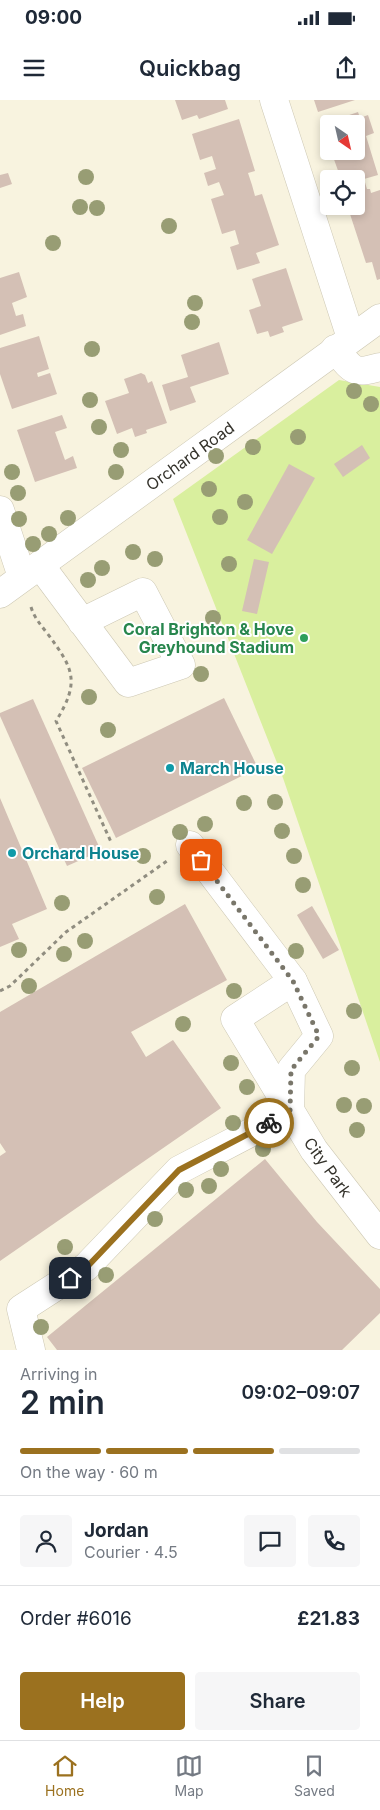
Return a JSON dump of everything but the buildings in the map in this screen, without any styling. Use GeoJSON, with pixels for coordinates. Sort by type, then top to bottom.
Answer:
{"type":"FeatureCollection","features":[{"type":"Feature","properties":{"kind":"street"},"geometry":{"type":"LineString","coordinates":[[274,100],[343,344],[352,369],[362,372],[380,368]]}},
{"type":"Feature","properties":{"kind":"street","name":"Orchard Road"},"geometry":{"type":"LineString","coordinates":[[0,594],[380,318]]}},
{"type":"Feature","properties":{"kind":"street"},"geometry":{"type":"LineString","coordinates":[[0,510],[31,571],[82,622]]}},
{"type":"Feature","properties":{"kind":"street"},"geometry":{"type":"LineString","coordinates":[[31,1350],[21,1308],[86,1268],[179,1170],[290,1112],[291,1070],[319,1036],[293,981],[190,845]]}},
{"type":"Feature","properties":{"kind":"street","name":"City Park"},"geometry":{"type":"LineString","coordinates":[[293,981],[235,1019],[314,1150],[380,1235]]}},
{"type":"Feature","properties":{"kind":"path"},"geometry":{"type":"LineString","coordinates":[[31,571],[33,616],[65,657],[70,671],[72,684],[67,704],[56,721],[111,842]]}},
{"type":"Feature","properties":{"kind":"path"},"geometry":{"type":"LineString","coordinates":[[0,991],[10,986],[66,932],[190,845]]}},
{"type":"Feature","properties":{"kind":"green space","name":"Coral Brighton & Hove Greyhound Stadium"},"geometry":{"type":"Polygon","coordinates":[[[339,380],[380,387],[380,1062],[283,778],[173,499],[339,380]]]}},
{"type":"Feature","properties":{"kind":"way so far"},"geometry":{"type":"LineString","coordinates":[[201,860],[293,981],[319,1036],[291,1070],[290,1112],[269,1123]]}},
{"type":"Feature","properties":{"kind":"place","name":"Coral Brighton & Hove Greyhound Stadium"},"geometry":{"type":"Point","coordinates":[304,638]}},
{"type":"Feature","properties":{"kind":"place","name":"March House"},"geometry":{"type":"Point","coordinates":[170,768]}},
{"type":"Feature","properties":{"kind":"place","name":"Orchard House"},"geometry":{"type":"Point","coordinates":[12,853]}},
{"type":"Feature","properties":{"kind":"route"},"geometry":{"type":"LineString","coordinates":[[70,1278],[86,1268],[179,1170],[269,1123]]}}]}
